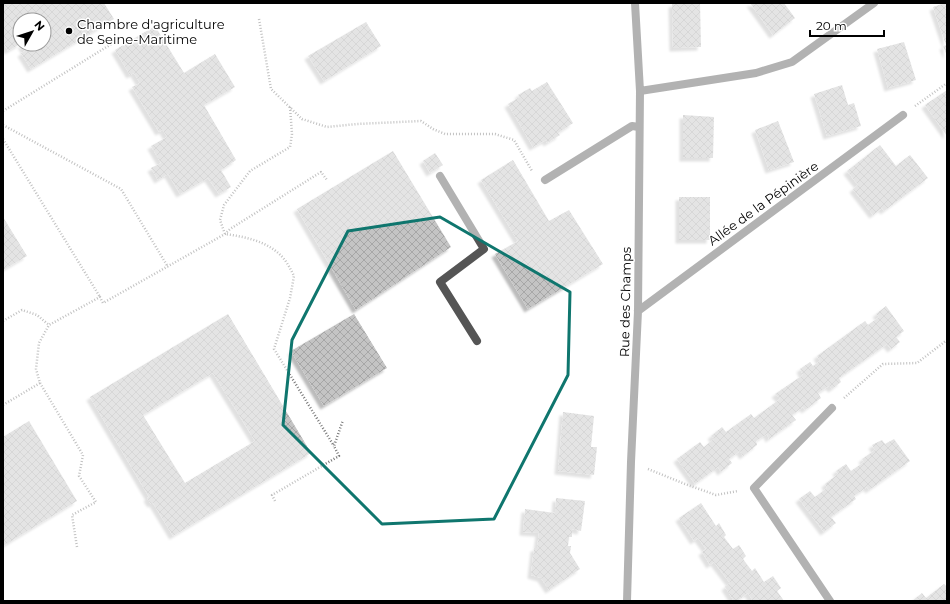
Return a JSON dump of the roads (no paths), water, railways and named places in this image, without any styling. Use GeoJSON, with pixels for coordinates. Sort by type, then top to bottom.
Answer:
{"type":"FeatureCollection","features":[{"type":"Feature","properties":{"kind":"street","name":"Rue des Champs"},"geometry":{"type":"LineString","coordinates":[[627,601],[631,462],[638,311],[640,91],[635,3]]}},
{"type":"Feature","properties":{"kind":"street"},"geometry":{"type":"LineString","coordinates":[[640,91],[756,73],[792,62],[874,3]]}},
{"type":"Feature","properties":{"kind":"street","name":"Allée de la Pépinière"},"geometry":{"type":"LineString","coordinates":[[638,311],[903,115]]}},
{"type":"Feature","properties":{"kind":"street"},"geometry":{"type":"LineString","coordinates":[[545,180],[632,126],[640,127]]}},
{"type":"Feature","properties":{"kind":"street"},"geometry":{"type":"LineString","coordinates":[[440,176],[484,249],[440,282],[477,341]]}},
{"type":"Feature","properties":{"kind":"street"},"geometry":{"type":"LineString","coordinates":[[830,601],[754,488],[832,408]]}},
{"type":"Feature","properties":{"kind":"place","name":"Chambre d'agriculture de Seine-Maritime"},"geometry":{"type":"Point","coordinates":[69,31]}}]}
